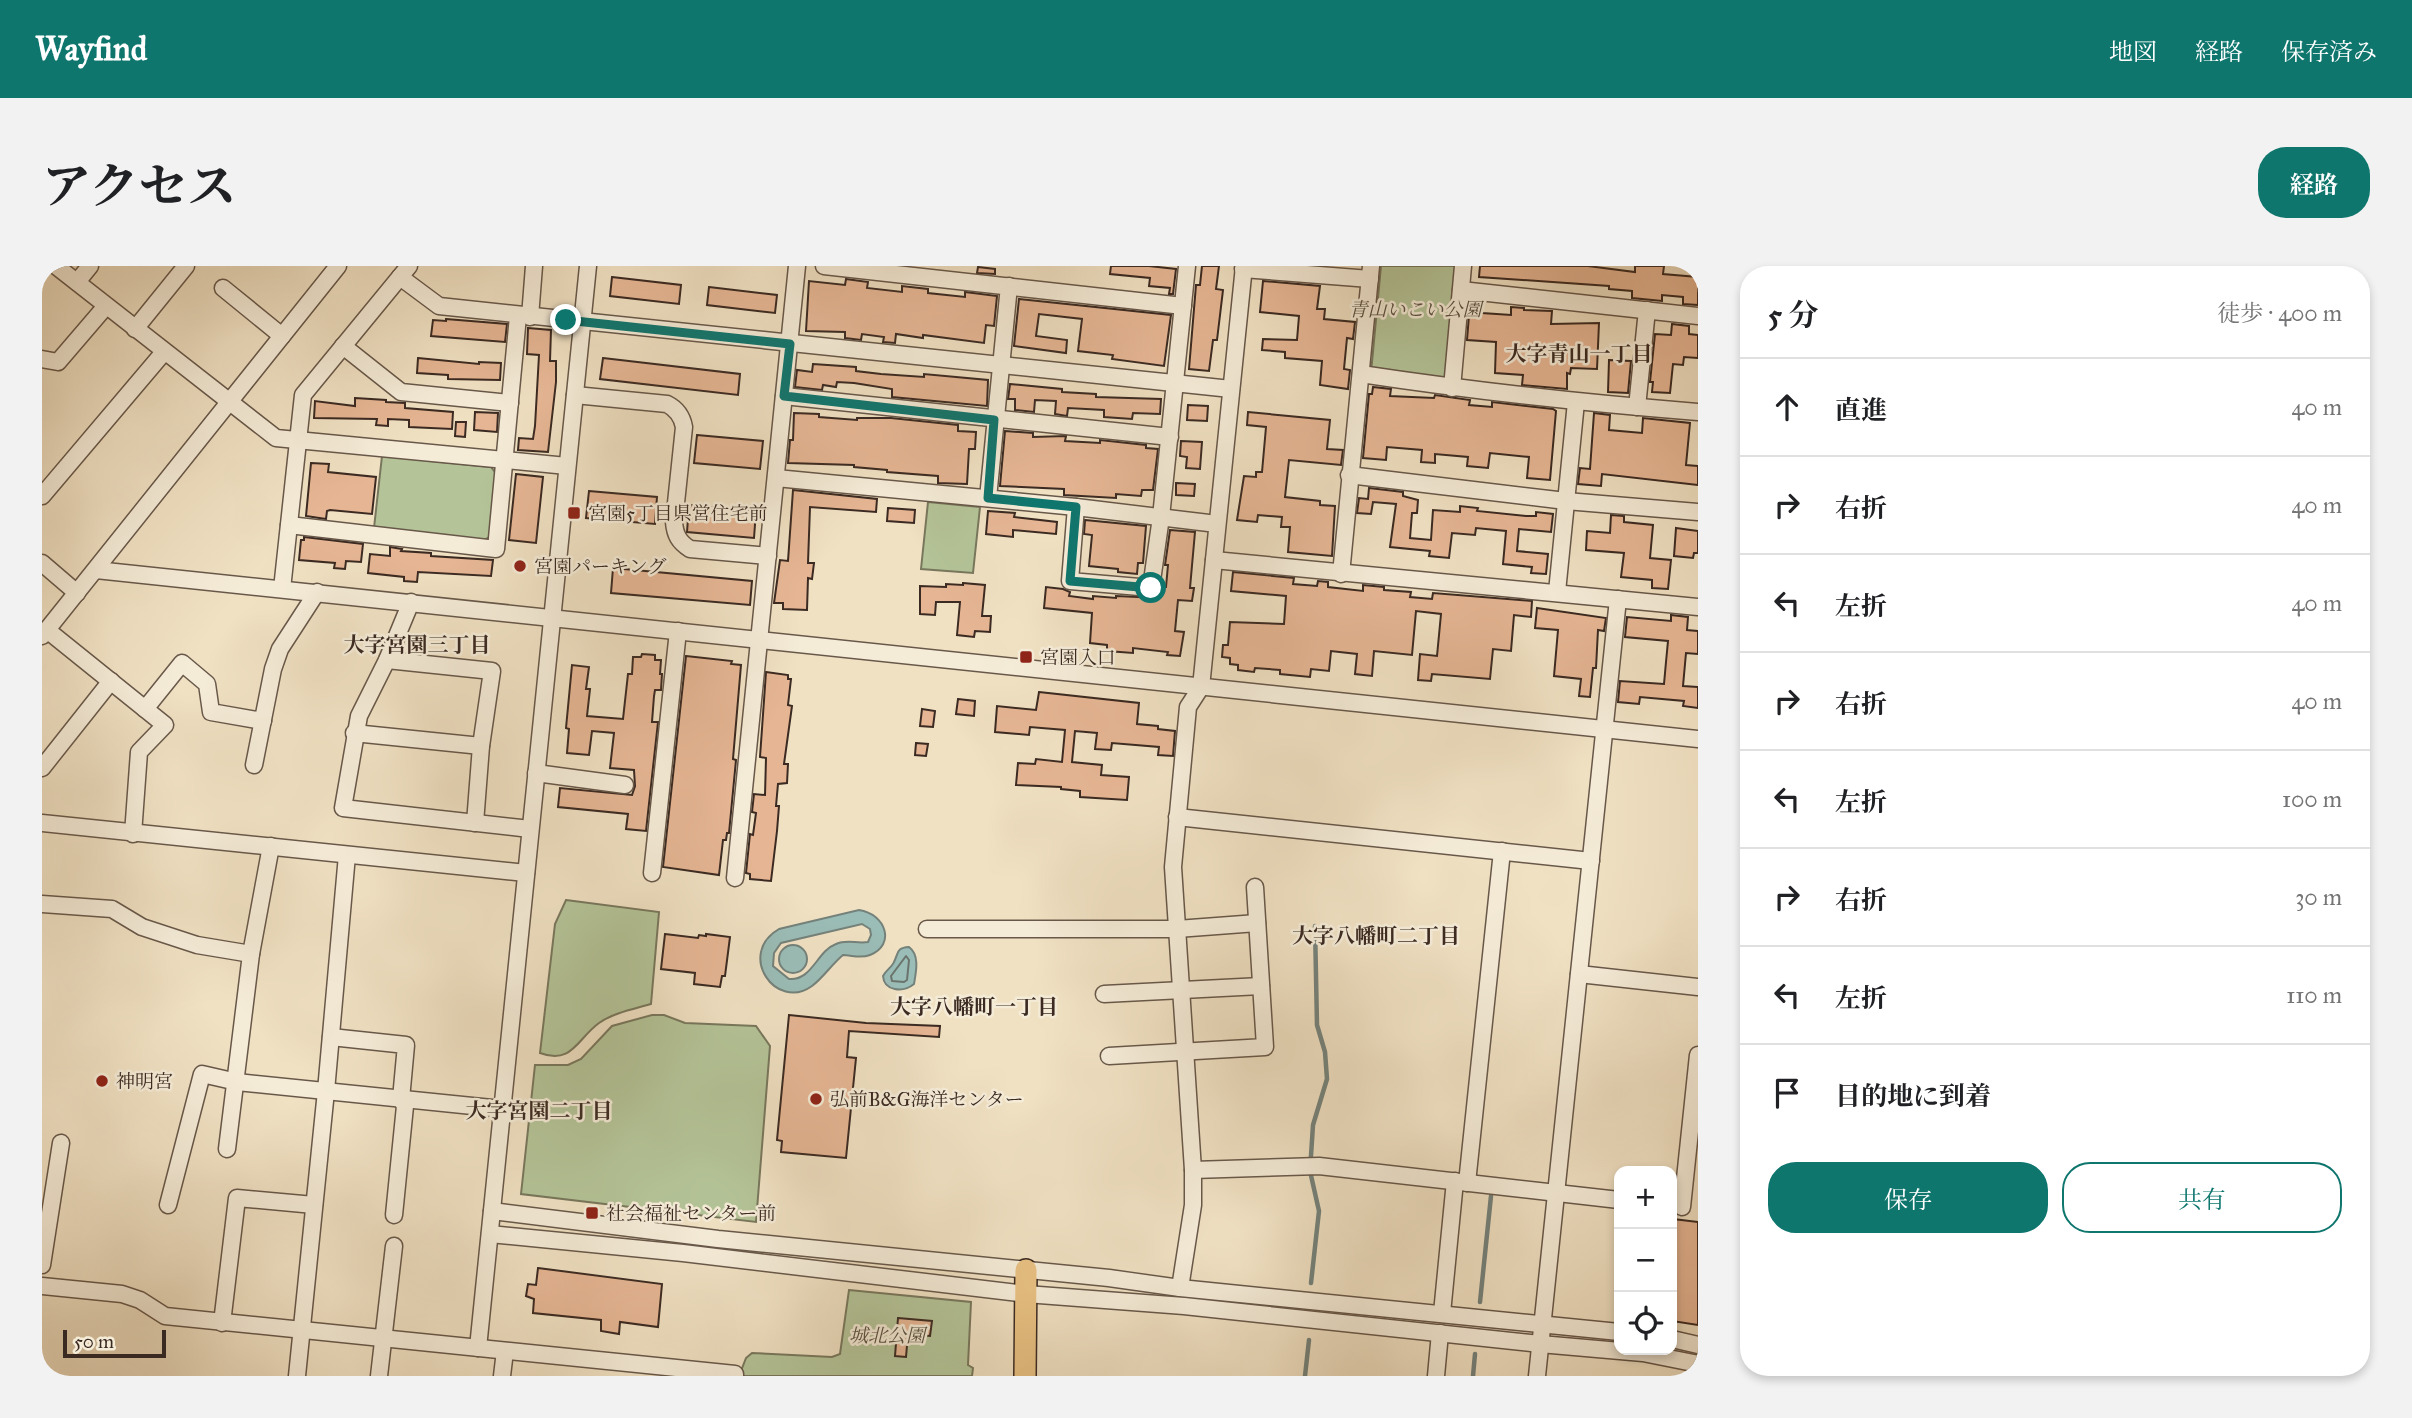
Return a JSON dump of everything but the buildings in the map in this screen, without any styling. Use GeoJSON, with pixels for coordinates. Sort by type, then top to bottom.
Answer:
{"type":"FeatureCollection","features":[{"type":"Feature","properties":{"kind":"main road"},"geometry":{"type":"LineString","coordinates":[[1025,1376],[1026,1270]]}},
{"type":"Feature","properties":{"kind":"street"},"geometry":{"type":"LineString","coordinates":[[56,266],[276,438],[567,466]]}},
{"type":"Feature","properties":{"kind":"street"},"geometry":{"type":"LineString","coordinates":[[77,282],[90,266]]}},
{"type":"Feature","properties":{"kind":"street"},"geometry":{"type":"LineString","coordinates":[[135,329],[186,266]]}},
{"type":"Feature","properties":{"kind":"street"},"geometry":{"type":"LineString","coordinates":[[289,525],[496,549],[510,403],[534,266]]}},
{"type":"Feature","properties":{"kind":"street"},"geometry":{"type":"LineString","coordinates":[[478,1348],[588,266]]}},
{"type":"Feature","properties":{"kind":"street"},"geometry":{"type":"LineString","coordinates":[[735,878],[797,266]]}},
{"type":"Feature","properties":{"kind":"street"},"geometry":{"type":"LineString","coordinates":[[824,266],[1182,306]]}},
{"type":"Feature","properties":{"kind":"street"},"geometry":{"type":"LineString","coordinates":[[1076,507],[1070,581],[1151,588],[1170,437],[1186,266]]}},
{"type":"Feature","properties":{"kind":"street"},"geometry":{"type":"LineString","coordinates":[[1452,388],[1463,266]]}},
{"type":"Feature","properties":{"kind":"street"},"geometry":{"type":"LineString","coordinates":[[1180,1288],[1194,1205],[1173,867],[1188,707],[1201,687],[1243,267],[1371,273],[1341,573]]}},
{"type":"Feature","properties":{"kind":"street"},"geometry":{"type":"LineString","coordinates":[[133,834],[139,752],[165,725],[45,633],[282,336],[332,268]]}},
{"type":"Feature","properties":{"kind":"street"},"geometry":{"type":"LineString","coordinates":[[282,589],[303,396],[404,271],[439,306],[1231,388]]}},
{"type":"Feature","properties":{"kind":"street"},"geometry":{"type":"LineString","coordinates":[[988,498],[1009,286]]}},
{"type":"Feature","properties":{"kind":"street"},"geometry":{"type":"LineString","coordinates":[[223,288],[282,336]]}},
{"type":"Feature","properties":{"kind":"street"},"geometry":{"type":"LineString","coordinates":[[1461,290],[1698,316]]}},
{"type":"Feature","properties":{"kind":"street"},"geometry":{"type":"LineString","coordinates":[[42,359],[58,362],[106,306]]}},
{"type":"Feature","properties":{"kind":"street"},"geometry":{"type":"LineString","coordinates":[[1637,407],[1647,310]]}},
{"type":"Feature","properties":{"kind":"street"},"geometry":{"type":"LineString","coordinates":[[343,346],[401,392],[510,403]]}},
{"type":"Feature","properties":{"kind":"street"},"geometry":{"type":"LineString","coordinates":[[42,496],[164,352]]}},
{"type":"Feature","properties":{"kind":"street"},"geometry":{"type":"LineString","coordinates":[[1361,374],[1452,388],[1576,402],[1698,412]]}},
{"type":"Feature","properties":{"kind":"street"},"geometry":{"type":"LineString","coordinates":[[575,395],[667,404],[674,408],[680,414],[684,427],[674,522],[678,538],[690,549],[768,556]]}},
{"type":"Feature","properties":{"kind":"street"},"geometry":{"type":"LineString","coordinates":[[784,396],[1170,437]]}},
{"type":"Feature","properties":{"kind":"street"},"geometry":{"type":"LineString","coordinates":[[1557,593],[1576,402]]}},
{"type":"Feature","properties":{"kind":"street"},"geometry":{"type":"LineString","coordinates":[[1349,475],[1566,501],[1698,512]]}},
{"type":"Feature","properties":{"kind":"street"},"geometry":{"type":"LineString","coordinates":[[776,478],[1076,507],[1217,524]]}},
{"type":"Feature","properties":{"kind":"street"},"geometry":{"type":"LineString","coordinates":[[1214,560],[1698,607]]}},
{"type":"Feature","properties":{"kind":"street"},"geometry":{"type":"LineString","coordinates":[[42,563],[77,593]]}},
{"type":"Feature","properties":{"kind":"street"},"geometry":{"type":"LineString","coordinates":[[96,570],[1698,739]]}},
{"type":"Feature","properties":{"kind":"street"},"geometry":{"type":"LineString","coordinates":[[254,765],[273,670],[280,649],[317,592]]}},
{"type":"Feature","properties":{"kind":"street"},"geometry":{"type":"LineString","coordinates":[[1537,1376],[1618,599]]}},
{"type":"Feature","properties":{"kind":"street"},"geometry":{"type":"LineString","coordinates":[[411,602],[387,660],[359,716],[343,808],[530,829]]}},
{"type":"Feature","properties":{"kind":"street"},"geometry":{"type":"LineString","coordinates":[[652,873],[678,631]]}},
{"type":"Feature","properties":{"kind":"street"},"geometry":{"type":"LineString","coordinates":[[387,660],[492,671],[481,746],[475,823]]}},
{"type":"Feature","properties":{"kind":"street"},"geometry":{"type":"LineString","coordinates":[[145,709],[182,663],[207,684],[211,712],[263,721]]}},
{"type":"Feature","properties":{"kind":"street"},"geometry":{"type":"LineString","coordinates":[[42,768],[111,681]]}},
{"type":"Feature","properties":{"kind":"street"},"geometry":{"type":"LineString","coordinates":[[354,733],[481,746]]}},
{"type":"Feature","properties":{"kind":"street"},"geometry":{"type":"LineString","coordinates":[[536,773],[601,774],[625,785]]}},
{"type":"Feature","properties":{"kind":"street"},"geometry":{"type":"LineString","coordinates":[[1177,817],[1591,861]]}},
{"type":"Feature","properties":{"kind":"street"},"geometry":{"type":"LineString","coordinates":[[42,823],[526,873]]}},
{"type":"Feature","properties":{"kind":"street"},"geometry":{"type":"LineString","coordinates":[[227,1149],[251,954],[271,846]]}},
{"type":"Feature","properties":{"kind":"street"},"geometry":{"type":"LineString","coordinates":[[1442,1313],[1502,851]]}},
{"type":"Feature","properties":{"kind":"street"},"geometry":{"type":"LineString","coordinates":[[297,1376],[347,855]]}},
{"type":"Feature","properties":{"kind":"street"},"geometry":{"type":"LineString","coordinates":[[1109,1056],[1265,1047],[1255,887]]}},
{"type":"Feature","properties":{"kind":"street"},"geometry":{"type":"LineString","coordinates":[[42,904],[112,909],[142,927],[197,945],[251,954]]}},
{"type":"Feature","properties":{"kind":"street"},"geometry":{"type":"LineString","coordinates":[[927,929],[1177,929],[1257,923]]}},
{"type":"Feature","properties":{"kind":"street"},"geometry":{"type":"LineString","coordinates":[[1579,974],[1698,988]]}},
{"type":"Feature","properties":{"kind":"street"},"geometry":{"type":"LineString","coordinates":[[1104,994],[1261,986]]}},
{"type":"Feature","properties":{"kind":"street"},"geometry":{"type":"LineString","coordinates":[[331,1037],[406,1045],[401,1099],[405,1106],[394,1215]]}},
{"type":"Feature","properties":{"kind":"street"},"geometry":{"type":"LineString","coordinates":[[1684,1207],[1698,1055]]}},
{"type":"Feature","properties":{"kind":"street"},"geometry":{"type":"LineString","coordinates":[[168,1205],[202,1074],[237,1082],[502,1109]]}},
{"type":"Feature","properties":{"kind":"street"},"geometry":{"type":"LineString","coordinates":[[42,1265],[61,1143]]}},
{"type":"Feature","properties":{"kind":"street"},"geometry":{"type":"LineString","coordinates":[[1193,1170],[1320,1166],[1614,1200]]}},
{"type":"Feature","properties":{"kind":"street"},"geometry":{"type":"LineString","coordinates":[[222,1323],[237,1198],[314,1205]]}},
{"type":"Feature","properties":{"kind":"street"},"geometry":{"type":"LineString","coordinates":[[492,1212],[718,1239],[1614,1331]]}},
{"type":"Feature","properties":{"kind":"street"},"geometry":{"type":"LineString","coordinates":[[490,1234],[697,1254],[1026,1294],[1197,1307],[1643,1353],[1698,1364]]}},
{"type":"Feature","properties":{"kind":"street"},"geometry":{"type":"LineString","coordinates":[[379,1376],[394,1246]]}},
{"type":"Feature","properties":{"kind":"street"},"geometry":{"type":"LineString","coordinates":[[42,1286],[122,1294],[140,1300],[164,1316],[735,1376]]}},
{"type":"Feature","properties":{"kind":"street"},"geometry":{"type":"LineString","coordinates":[[1436,1376],[1440,1333]]}},
{"type":"Feature","properties":{"kind":"street"},"geometry":{"type":"LineString","coordinates":[[1677,1340],[1698,1345]]}},
{"type":"Feature","properties":{"kind":"street"},"geometry":{"type":"LineString","coordinates":[[502,1376],[505,1351]]}},
{"type":"Feature","properties":{"kind":"green space","name":"青山いこい公園"},"geometry":{"type":"Polygon","coordinates":[[[1381,266],[1456,266],[1445,384],[1371,373],[1381,266]]]}},
{"type":"Feature","properties":{"kind":"green space"},"geometry":{"type":"Polygon","coordinates":[[[382,456],[491,467],[497,475],[490,537],[484,540],[374,528],[382,456]]]}},
{"type":"Feature","properties":{"kind":"green space"},"geometry":{"type":"Polygon","coordinates":[[[928,502],[980,507],[973,573],[921,569],[928,502]]]}},
{"type":"Feature","properties":{"kind":"green space"},"geometry":{"type":"Polygon","coordinates":[[[566,900],[659,912],[651,1004],[599,1023],[567,1053],[551,1056],[540,1053],[555,924],[566,900]]]}},
{"type":"Feature","properties":{"kind":"green space"},"geometry":{"type":"Polygon","coordinates":[[[652,1015],[664,1015],[685,1023],[756,1026],[770,1046],[756,1222],[521,1194],[535,1065],[568,1065],[581,1059],[612,1026],[652,1015]]]}},
{"type":"Feature","properties":{"kind":"green space","name":"城北公園"},"geometry":{"type":"Polygon","coordinates":[[[849,1290],[971,1302],[968,1365],[973,1368],[972,1376],[739,1376],[746,1358],[752,1353],[832,1357],[840,1354],[849,1290]]]}},
{"type":"Feature","properties":{"kind":"water"},"geometry":{"type":"Polygon","coordinates":[[[859,910],[876,917],[885,937],[878,950],[870,955],[843,955],[812,986],[798,992],[786,992],[774,986],[761,965],[761,952],[767,940],[779,929],[859,910]],[[862,924],[781,943],[774,953],[773,966],[789,979],[797,978],[809,971],[829,948],[836,944],[868,942],[870,929],[862,924]]]}},
{"type":"Feature","properties":{"kind":"water"},"geometry":{"type":"Polygon","coordinates":[[[793,945],[803,949],[807,959],[803,969],[793,973],[783,969],[779,959],[783,949],[793,945]]]}},
{"type":"Feature","properties":{"kind":"water"},"geometry":{"type":"Polygon","coordinates":[[[909,947],[916,959],[914,984],[905,989],[890,987],[883,976],[900,950],[909,947]]]}},
{"type":"Feature","properties":{"kind":"waterway"},"geometry":{"type":"LineString","coordinates":[[1311,1283],[1319,1211],[1310,1171],[1313,1125],[1327,1079],[1325,1052],[1317,1025],[1315,926]]}},
{"type":"Feature","properties":{"kind":"waterway"},"geometry":{"type":"LineString","coordinates":[[1480,1302],[1491,1196]]}},
{"type":"Feature","properties":{"kind":"waterway"},"geometry":{"type":"LineString","coordinates":[[1305,1376],[1309,1340]]}},
{"type":"Feature","properties":{"kind":"waterway"},"geometry":{"type":"LineString","coordinates":[[1473,1376],[1475,1354]]}},
{"type":"Feature","properties":{"kind":"place","name":"宮園5丁目県営住宅前"},"geometry":{"type":"Point","coordinates":[574,513]}},
{"type":"Feature","properties":{"kind":"place","name":"宮園パーキング"},"geometry":{"type":"Point","coordinates":[520,566]}},
{"type":"Feature","properties":{"kind":"place","name":"宮園入口"},"geometry":{"type":"Point","coordinates":[1026,657]}},
{"type":"Feature","properties":{"kind":"place","name":"神明宮"},"geometry":{"type":"Point","coordinates":[102,1081]}},
{"type":"Feature","properties":{"kind":"place","name":"弘前B&G海洋センター"},"geometry":{"type":"Point","coordinates":[816,1099]}},
{"type":"Feature","properties":{"kind":"place","name":"社会福祉センター前"},"geometry":{"type":"Point","coordinates":[592,1213]}},
{"type":"Feature","properties":{"kind":"district","name":"大字青山一丁目"},"geometry":{"type":"Point","coordinates":[1579,354]}},
{"type":"Feature","properties":{"kind":"district","name":"大字宮園三丁目"},"geometry":{"type":"Point","coordinates":[417,645]}},
{"type":"Feature","properties":{"kind":"district","name":"大字八幡町二丁目"},"geometry":{"type":"Point","coordinates":[1376,936]}},
{"type":"Feature","properties":{"kind":"district","name":"大字八幡町一丁目"},"geometry":{"type":"Point","coordinates":[974,1007]}},
{"type":"Feature","properties":{"kind":"district","name":"大字宮園二丁目"},"geometry":{"type":"Point","coordinates":[539,1111]}},
{"type":"Feature","properties":{"kind":"route"},"geometry":{"type":"LineString","coordinates":[[566,320],[790,344],[784,396],[994,420],[988,498],[1076,507],[1070,581],[1151,588]]}}]}
